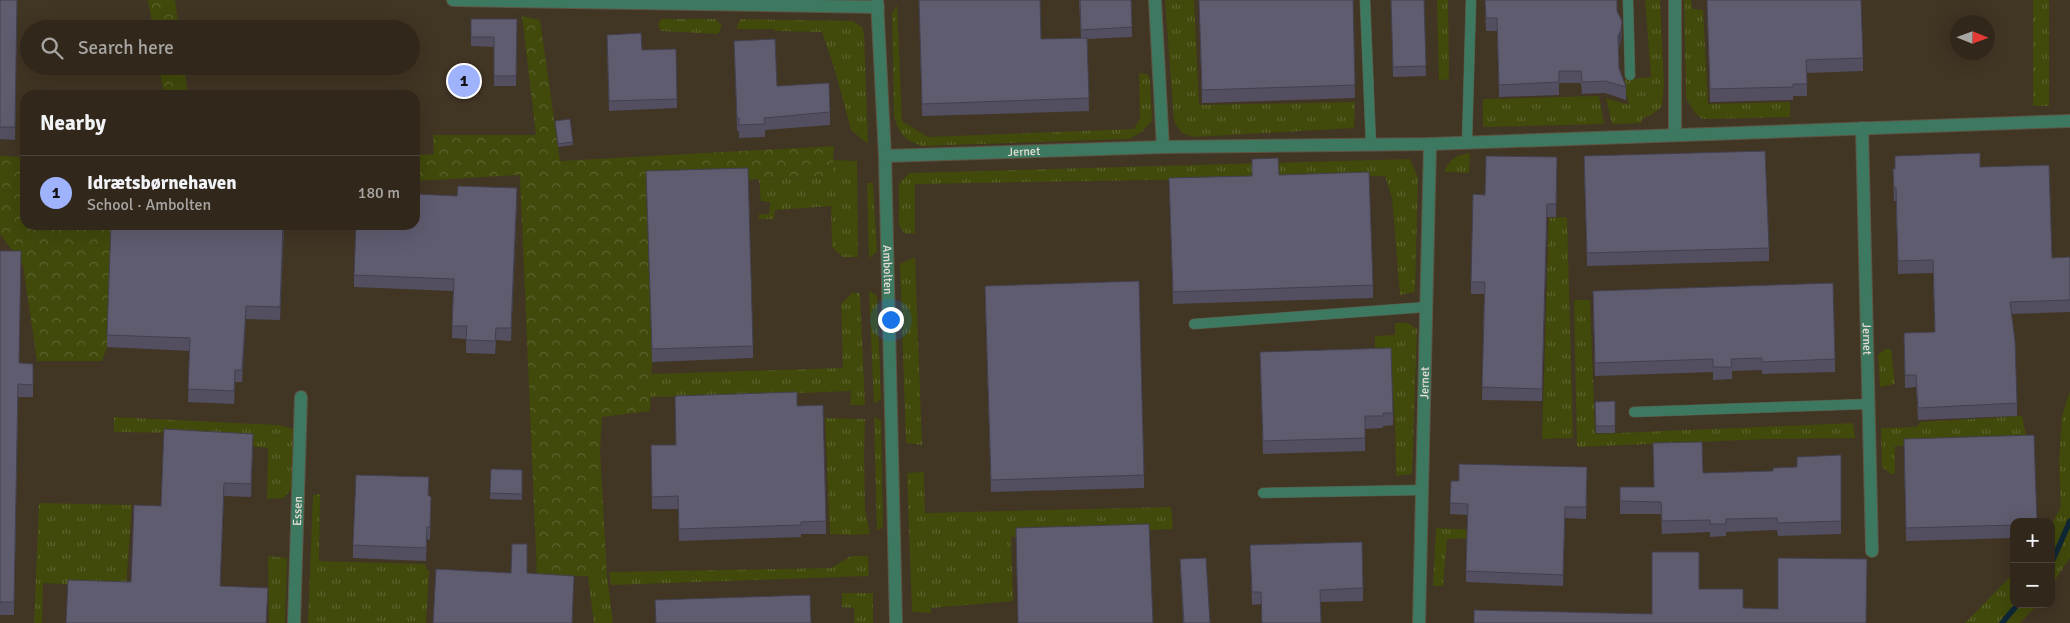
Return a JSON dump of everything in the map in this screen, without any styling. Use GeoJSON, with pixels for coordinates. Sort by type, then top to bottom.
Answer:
{"type":"FeatureCollection","features":[{"type":"Feature","properties":{"kind":"street","name":"Ambolten"},"geometry":{"type":"LineString","coordinates":[[453,0],[877,4],[885,156],[896,623]]}},
{"type":"Feature","properties":{"kind":"street"},"geometry":{"type":"LineString","coordinates":[[1155,0],[1163,147]]}},
{"type":"Feature","properties":{"kind":"street"},"geometry":{"type":"LineString","coordinates":[[1675,0],[1675,134]]}},
{"type":"Feature","properties":{"kind":"street","name":"Jernet"},"geometry":{"type":"LineString","coordinates":[[885,156],[1163,147],[1467,143],[1675,134],[2070,122]]}},
{"type":"Feature","properties":{"kind":"street","name":"Jernet"},"geometry":{"type":"LineString","coordinates":[[1862,128],[1872,551]]}},
{"type":"Feature","properties":{"kind":"street","name":"Jernet"},"geometry":{"type":"LineString","coordinates":[[1419,623],[1430,144]]}},
{"type":"Feature","properties":{"kind":"street","name":"Essen"},"geometry":{"type":"LineString","coordinates":[[294,623],[301,397]]}},
{"type":"Feature","properties":{"kind":"lane"},"geometry":{"type":"LineString","coordinates":[[1365,0],[1371,145]]}},
{"type":"Feature","properties":{"kind":"lane"},"geometry":{"type":"LineString","coordinates":[[1467,143],[1471,0]]}},
{"type":"Feature","properties":{"kind":"lane"},"geometry":{"type":"LineString","coordinates":[[1628,0],[1630,75]]}},
{"type":"Feature","properties":{"kind":"lane"},"geometry":{"type":"LineString","coordinates":[[1194,324],[1426,307]]}},
{"type":"Feature","properties":{"kind":"lane"},"geometry":{"type":"LineString","coordinates":[[1634,412],[1868,404]]}},
{"type":"Feature","properties":{"kind":"lane"},"geometry":{"type":"LineString","coordinates":[[1262,493],[1422,490]]}},
{"type":"Feature","properties":{"kind":"green space"},"geometry":{"type":"Polygon","coordinates":[[[148,0],[175,0],[178,20],[151,20],[148,0]]]}},
{"type":"Feature","properties":{"kind":"green space"},"geometry":{"type":"Polygon","coordinates":[[[1165,0],[1194,0],[1199,105],[1355,102],[1354,128],[1193,137],[1182,133],[1174,121],[1165,0]]]}},
{"type":"Feature","properties":{"kind":"green space"},"geometry":{"type":"Polygon","coordinates":[[[1437,0],[1448,0],[1449,79],[1439,80],[1437,0]]]}},
{"type":"Feature","properties":{"kind":"green space"},"geometry":{"type":"Polygon","coordinates":[[[1645,0],[1660,0],[1664,84],[1662,106],[1653,114],[1642,119],[1641,123],[1612,124],[1606,98],[1629,105],[1623,80],[1651,77],[1645,0]]]}},
{"type":"Feature","properties":{"kind":"green space"},"geometry":{"type":"Polygon","coordinates":[[[1684,0],[1691,0],[1692,9],[1703,10],[1708,104],[1790,102],[1790,117],[1702,119],[1694,112],[1686,98],[1684,0]]]}},
{"type":"Feature","properties":{"kind":"green space"},"geometry":{"type":"Polygon","coordinates":[[[2033,0],[2049,0],[2049,106],[2033,106],[2033,0]]]}},
{"type":"Feature","properties":{"kind":"green space"},"geometry":{"type":"Polygon","coordinates":[[[897,5],[902,121],[928,137],[1134,129],[1140,118],[1139,73],[1147,74],[1150,79],[1152,121],[1142,132],[1129,139],[922,146],[903,136],[894,116],[892,14],[897,5]]]}},
{"type":"Feature","properties":{"kind":"green space"},"geometry":{"type":"Polygon","coordinates":[[[522,16],[540,20],[560,161],[834,146],[832,176],[646,184],[652,362],[650,411],[602,417],[600,450],[607,576],[537,576],[520,175],[420,181],[420,155],[434,154],[433,135],[536,135],[522,16]]]}},
{"type":"Feature","properties":{"kind":"green space"},"geometry":{"type":"Polygon","coordinates":[[[661,19],[716,19],[722,26],[718,34],[661,31],[658,25],[661,19]]]}},
{"type":"Feature","properties":{"kind":"green space"},"geometry":{"type":"Polygon","coordinates":[[[741,19],[853,21],[862,27],[864,34],[868,144],[851,130],[835,70],[822,32],[737,29],[741,19]]]}},
{"type":"Feature","properties":{"kind":"green space"},"geometry":{"type":"Polygon","coordinates":[[[161,75],[185,75],[187,90],[163,90],[161,75]]]}},
{"type":"Feature","properties":{"kind":"green space"},"geometry":{"type":"Polygon","coordinates":[[[1599,96],[1604,124],[1483,127],[1483,99],[1599,96]]]}},
{"type":"Feature","properties":{"kind":"green space"},"geometry":{"type":"Polygon","coordinates":[[[1470,153],[1469,173],[1444,172],[1454,158],[1470,153]]]}},
{"type":"Feature","properties":{"kind":"green space"},"geometry":{"type":"Polygon","coordinates":[[[0,156],[20,157],[20,230],[187,230],[187,240],[107,347],[102,361],[37,361],[23,265],[0,234],[0,156]]]}},
{"type":"Feature","properties":{"kind":"green space"},"geometry":{"type":"Polygon","coordinates":[[[1410,159],[1418,178],[1415,292],[1400,295],[1392,198],[1385,176],[915,184],[915,234],[904,233],[899,225],[899,184],[909,173],[1410,159]]]}},
{"type":"Feature","properties":{"kind":"green space"},"geometry":{"type":"Polygon","coordinates":[[[833,160],[857,161],[858,257],[843,257],[832,247],[831,206],[775,210],[774,219],[759,219],[759,214],[769,214],[770,202],[761,201],[759,179],[831,176],[833,160]]]}},
{"type":"Feature","properties":{"kind":"green space"},"geometry":{"type":"Polygon","coordinates":[[[867,183],[873,183],[877,252],[869,258],[867,183]]]}},
{"type":"Feature","properties":{"kind":"green space"},"geometry":{"type":"Polygon","coordinates":[[[1567,217],[1573,438],[1542,439],[1549,218],[1567,217]]]}},
{"type":"Feature","properties":{"kind":"green space"},"geometry":{"type":"Polygon","coordinates":[[[915,257],[922,445],[906,443],[900,264],[915,257]]]}},
{"type":"Feature","properties":{"kind":"green space"},"geometry":{"type":"Polygon","coordinates":[[[869,291],[877,296],[881,399],[874,404],[869,291]]]}},
{"type":"Feature","properties":{"kind":"green space"},"geometry":{"type":"Polygon","coordinates":[[[852,293],[860,293],[865,405],[850,405],[851,391],[650,397],[651,374],[843,368],[841,304],[852,293]]]}},
{"type":"Feature","properties":{"kind":"green space"},"geometry":{"type":"Polygon","coordinates":[[[1574,300],[1590,300],[1595,434],[1853,423],[1855,438],[1768,439],[1577,447],[1574,300]]]}},
{"type":"Feature","properties":{"kind":"green space"},"geometry":{"type":"Polygon","coordinates":[[[1395,323],[1408,323],[1417,329],[1412,474],[1396,476],[1395,424],[1390,358],[1375,358],[1375,336],[1395,335],[1395,323]]]}},
{"type":"Feature","properties":{"kind":"green space"},"geometry":{"type":"Polygon","coordinates":[[[1885,349],[1891,349],[1895,384],[1880,387],[1878,355],[1885,349]]]}},
{"type":"Feature","properties":{"kind":"green space"},"geometry":{"type":"Polygon","coordinates":[[[2070,391],[2070,558],[2055,580],[2055,518],[2061,507],[2059,462],[2062,416],[2070,391]]]}},
{"type":"Feature","properties":{"kind":"green space"},"geometry":{"type":"Polygon","coordinates":[[[2022,416],[2028,444],[1895,446],[1895,474],[1891,474],[1882,467],[1881,428],[1914,427],[1918,426],[1920,422],[2022,416]]]}},
{"type":"Feature","properties":{"kind":"green space"},"geometry":{"type":"Polygon","coordinates":[[[114,417],[279,425],[293,429],[291,489],[284,498],[267,499],[268,448],[194,440],[193,433],[114,432],[114,417]]]}},
{"type":"Feature","properties":{"kind":"green space"},"geometry":{"type":"Polygon","coordinates":[[[874,417],[881,420],[883,527],[877,531],[874,417]]]}},
{"type":"Feature","properties":{"kind":"green space"},"geometry":{"type":"Polygon","coordinates":[[[825,418],[865,419],[865,510],[870,534],[830,534],[825,418]]]}},
{"type":"Feature","properties":{"kind":"green space"},"geometry":{"type":"Polygon","coordinates":[[[924,472],[925,513],[1171,507],[1173,529],[1011,537],[1013,601],[931,608],[931,613],[912,612],[907,473],[924,472]]]}},
{"type":"Feature","properties":{"kind":"green space"},"geometry":{"type":"Polygon","coordinates":[[[320,494],[319,561],[425,564],[427,570],[429,570],[426,623],[308,623],[313,495],[320,494]]]}},
{"type":"Feature","properties":{"kind":"green space"},"geometry":{"type":"Polygon","coordinates":[[[39,503],[132,505],[126,587],[43,583],[42,623],[34,623],[39,503]]]}},
{"type":"Feature","properties":{"kind":"green space"},"geometry":{"type":"Polygon","coordinates":[[[1436,528],[1511,532],[1511,537],[1447,539],[1443,586],[1433,586],[1436,528]]]}},
{"type":"Feature","properties":{"kind":"green space"},"geometry":{"type":"Polygon","coordinates":[[[268,556],[287,558],[285,623],[269,623],[268,556]]]}},
{"type":"Feature","properties":{"kind":"green space"},"geometry":{"type":"Polygon","coordinates":[[[851,556],[868,556],[869,576],[611,585],[609,572],[831,568],[851,556]]]}},
{"type":"Feature","properties":{"kind":"green space"},"geometry":{"type":"Polygon","coordinates":[[[588,576],[607,576],[613,623],[594,623],[588,576]]]}},
{"type":"Feature","properties":{"kind":"green space"},"geometry":{"type":"Polygon","coordinates":[[[2010,577],[2010,608],[2034,608],[2020,623],[1965,623],[2010,577]]]}},
{"type":"Feature","properties":{"kind":"green space"},"geometry":{"type":"Polygon","coordinates":[[[842,593],[873,593],[873,623],[854,623],[854,608],[842,607],[842,593]]]}},
{"type":"Feature","properties":{"kind":"building"},"geometry":{"type":"Polygon","coordinates":[[[0,0],[17,0],[15,127],[0,127],[0,0]]]}},
{"type":"Feature","properties":{"kind":"building"},"geometry":{"type":"Polygon","coordinates":[[[919,0],[1040,0],[1041,39],[1087,38],[1089,98],[922,104],[919,0]]]}},
{"type":"Feature","properties":{"kind":"building"},"geometry":{"type":"Polygon","coordinates":[[[1080,0],[1131,0],[1132,27],[1081,30],[1080,0]]]}},
{"type":"Feature","properties":{"kind":"building"},"geometry":{"type":"Polygon","coordinates":[[[1199,0],[1353,0],[1355,85],[1202,90],[1199,0]]]}},
{"type":"Feature","properties":{"kind":"building"},"geometry":{"type":"Polygon","coordinates":[[[1391,0],[1424,0],[1426,66],[1393,67],[1391,0]]]}},
{"type":"Feature","properties":{"kind":"building"},"geometry":{"type":"Polygon","coordinates":[[[1485,0],[1617,0],[1617,11],[1622,21],[1618,36],[1619,68],[1626,87],[1605,81],[1582,82],[1581,71],[1559,71],[1559,82],[1499,85],[1497,18],[1486,18],[1485,0]]]}},
{"type":"Feature","properties":{"kind":"building"},"geometry":{"type":"Polygon","coordinates":[[[1707,0],[1861,0],[1863,58],[1806,60],[1807,84],[1793,84],[1793,87],[1710,89],[1707,0]]]}},
{"type":"Feature","properties":{"kind":"building"},"geometry":{"type":"Polygon","coordinates":[[[471,19],[517,19],[516,76],[494,76],[494,37],[471,37],[471,19]]]}},
{"type":"Feature","properties":{"kind":"building"},"geometry":{"type":"Polygon","coordinates":[[[641,33],[642,50],[676,49],[677,99],[609,101],[607,35],[641,33]]]}},
{"type":"Feature","properties":{"kind":"building"},"geometry":{"type":"Polygon","coordinates":[[[775,39],[777,86],[829,83],[830,112],[764,118],[765,124],[739,125],[739,118],[737,118],[734,41],[775,39]]]}},
{"type":"Feature","properties":{"kind":"building"},"geometry":{"type":"Polygon","coordinates":[[[570,119],[573,142],[558,144],[555,121],[570,119]]]}},
{"type":"Feature","properties":{"kind":"building"},"geometry":{"type":"Polygon","coordinates":[[[1765,151],[1769,248],[1587,253],[1584,156],[1765,151]]]}},
{"type":"Feature","properties":{"kind":"building"},"geometry":{"type":"Polygon","coordinates":[[[1980,153],[1980,167],[2049,165],[2052,258],[2070,257],[2070,300],[2010,302],[2015,341],[2017,403],[1918,408],[1916,375],[1905,375],[1904,333],[1935,332],[1933,260],[1898,261],[1896,188],[1894,188],[1893,169],[1895,169],[1895,156],[1980,153]]]}},
{"type":"Feature","properties":{"kind":"building"},"geometry":{"type":"Polygon","coordinates":[[[1486,156],[1557,157],[1556,204],[1547,204],[1542,389],[1482,387],[1485,282],[1471,282],[1473,194],[1485,195],[1486,156]]]}},
{"type":"Feature","properties":{"kind":"building"},"geometry":{"type":"Polygon","coordinates":[[[1278,158],[1279,175],[1369,172],[1373,285],[1173,292],[1169,178],[1252,176],[1252,159],[1278,158]]]}},
{"type":"Feature","properties":{"kind":"building"},"geometry":{"type":"Polygon","coordinates":[[[748,168],[753,346],[652,349],[646,171],[748,168]]]}},
{"type":"Feature","properties":{"kind":"building"},"geometry":{"type":"Polygon","coordinates":[[[458,186],[517,188],[511,328],[496,328],[495,341],[466,340],[467,326],[452,326],[454,279],[354,275],[356,230],[420,230],[420,194],[457,196],[458,186]]]}},
{"type":"Feature","properties":{"kind":"building"},"geometry":{"type":"Polygon","coordinates":[[[111,230],[283,230],[280,307],[246,306],[242,370],[235,370],[234,391],[188,389],[190,338],[107,335],[111,230]]]}},
{"type":"Feature","properties":{"kind":"building"},"geometry":{"type":"Polygon","coordinates":[[[0,251],[21,251],[19,363],[33,364],[33,385],[18,384],[14,602],[0,602],[0,251]]]}},
{"type":"Feature","properties":{"kind":"building"},"geometry":{"type":"Polygon","coordinates":[[[1139,281],[1144,475],[991,480],[985,286],[1139,281]]]}},
{"type":"Feature","properties":{"kind":"building"},"geometry":{"type":"Polygon","coordinates":[[[1833,283],[1835,359],[1762,362],[1762,358],[1731,359],[1732,367],[1713,367],[1713,359],[1595,363],[1593,291],[1833,283]]]}},
{"type":"Feature","properties":{"kind":"building"},"geometry":{"type":"Polygon","coordinates":[[[1391,348],[1393,413],[1383,413],[1383,416],[1365,416],[1365,438],[1263,441],[1260,352],[1391,348]]]}},
{"type":"Feature","properties":{"kind":"building"},"geometry":{"type":"Polygon","coordinates":[[[797,392],[797,406],[823,405],[826,521],[801,522],[801,525],[679,529],[678,496],[652,497],[651,445],[676,445],[675,396],[797,392]]]}},
{"type":"Feature","properties":{"kind":"building"},"geometry":{"type":"Polygon","coordinates":[[[1615,401],[1615,426],[1596,426],[1595,402],[1615,401]]]}},
{"type":"Feature","properties":{"kind":"building"},"geometry":{"type":"Polygon","coordinates":[[[164,429],[253,434],[251,484],[224,483],[220,586],[268,588],[266,623],[66,623],[68,580],[131,582],[134,505],[161,506],[164,429]]]}},
{"type":"Feature","properties":{"kind":"building"},"geometry":{"type":"Polygon","coordinates":[[[2034,435],[2037,518],[2010,518],[2010,525],[1906,528],[1904,439],[2034,435]]]}},
{"type":"Feature","properties":{"kind":"building"},"geometry":{"type":"Polygon","coordinates":[[[1702,442],[1703,473],[1773,471],[1773,468],[1797,467],[1797,457],[1841,455],[1841,521],[1778,523],[1777,518],[1726,519],[1726,524],[1710,524],[1710,520],[1662,521],[1661,502],[1620,501],[1620,487],[1654,487],[1653,443],[1702,442]]]}},
{"type":"Feature","properties":{"kind":"building"},"geometry":{"type":"Polygon","coordinates":[[[1459,464],[1587,467],[1586,507],[1565,507],[1563,575],[1466,571],[1468,504],[1450,503],[1451,481],[1459,481],[1459,464]]]}},
{"type":"Feature","properties":{"kind":"building"},"geometry":{"type":"Polygon","coordinates":[[[491,469],[522,470],[522,494],[490,493],[491,469]]]}},
{"type":"Feature","properties":{"kind":"building"},"geometry":{"type":"Polygon","coordinates":[[[356,475],[429,477],[428,495],[431,497],[430,527],[427,527],[426,548],[353,545],[356,475]]]}},
{"type":"Feature","properties":{"kind":"building"},"geometry":{"type":"Polygon","coordinates":[[[1149,524],[1153,623],[1018,623],[1016,528],[1149,524]]]}},
{"type":"Feature","properties":{"kind":"building"},"geometry":{"type":"Polygon","coordinates":[[[1362,542],[1363,588],[1320,590],[1321,623],[1262,623],[1261,592],[1252,592],[1250,545],[1362,542]]]}},
{"type":"Feature","properties":{"kind":"building"},"geometry":{"type":"Polygon","coordinates":[[[512,544],[527,544],[527,573],[574,576],[572,623],[433,623],[436,569],[511,573],[512,544]]]}},
{"type":"Feature","properties":{"kind":"building"},"geometry":{"type":"Polygon","coordinates":[[[1652,552],[1699,552],[1699,589],[1743,589],[1743,608],[1778,609],[1778,558],[1867,559],[1866,623],[1474,623],[1474,610],[1652,614],[1652,552]]]}},
{"type":"Feature","properties":{"kind":"building"},"geometry":{"type":"Polygon","coordinates":[[[1206,558],[1210,623],[1184,623],[1180,559],[1206,558]]]}},
{"type":"Feature","properties":{"kind":"building"},"geometry":{"type":"Polygon","coordinates":[[[810,595],[811,623],[656,623],[655,600],[810,595]]]}},
{"type":"Feature","properties":{"kind":"waterway"},"geometry":{"type":"LineString","coordinates":[[2051,563],[2070,521]]}},
{"type":"Feature","properties":{"kind":"waterway"},"geometry":{"type":"LineString","coordinates":[[2002,623],[2015,608]]}},
{"type":"Feature","properties":{"kind":"place","name":"Idrætsbørnehaven"},"geometry":{"type":"Point","coordinates":[464,81]}}]}
